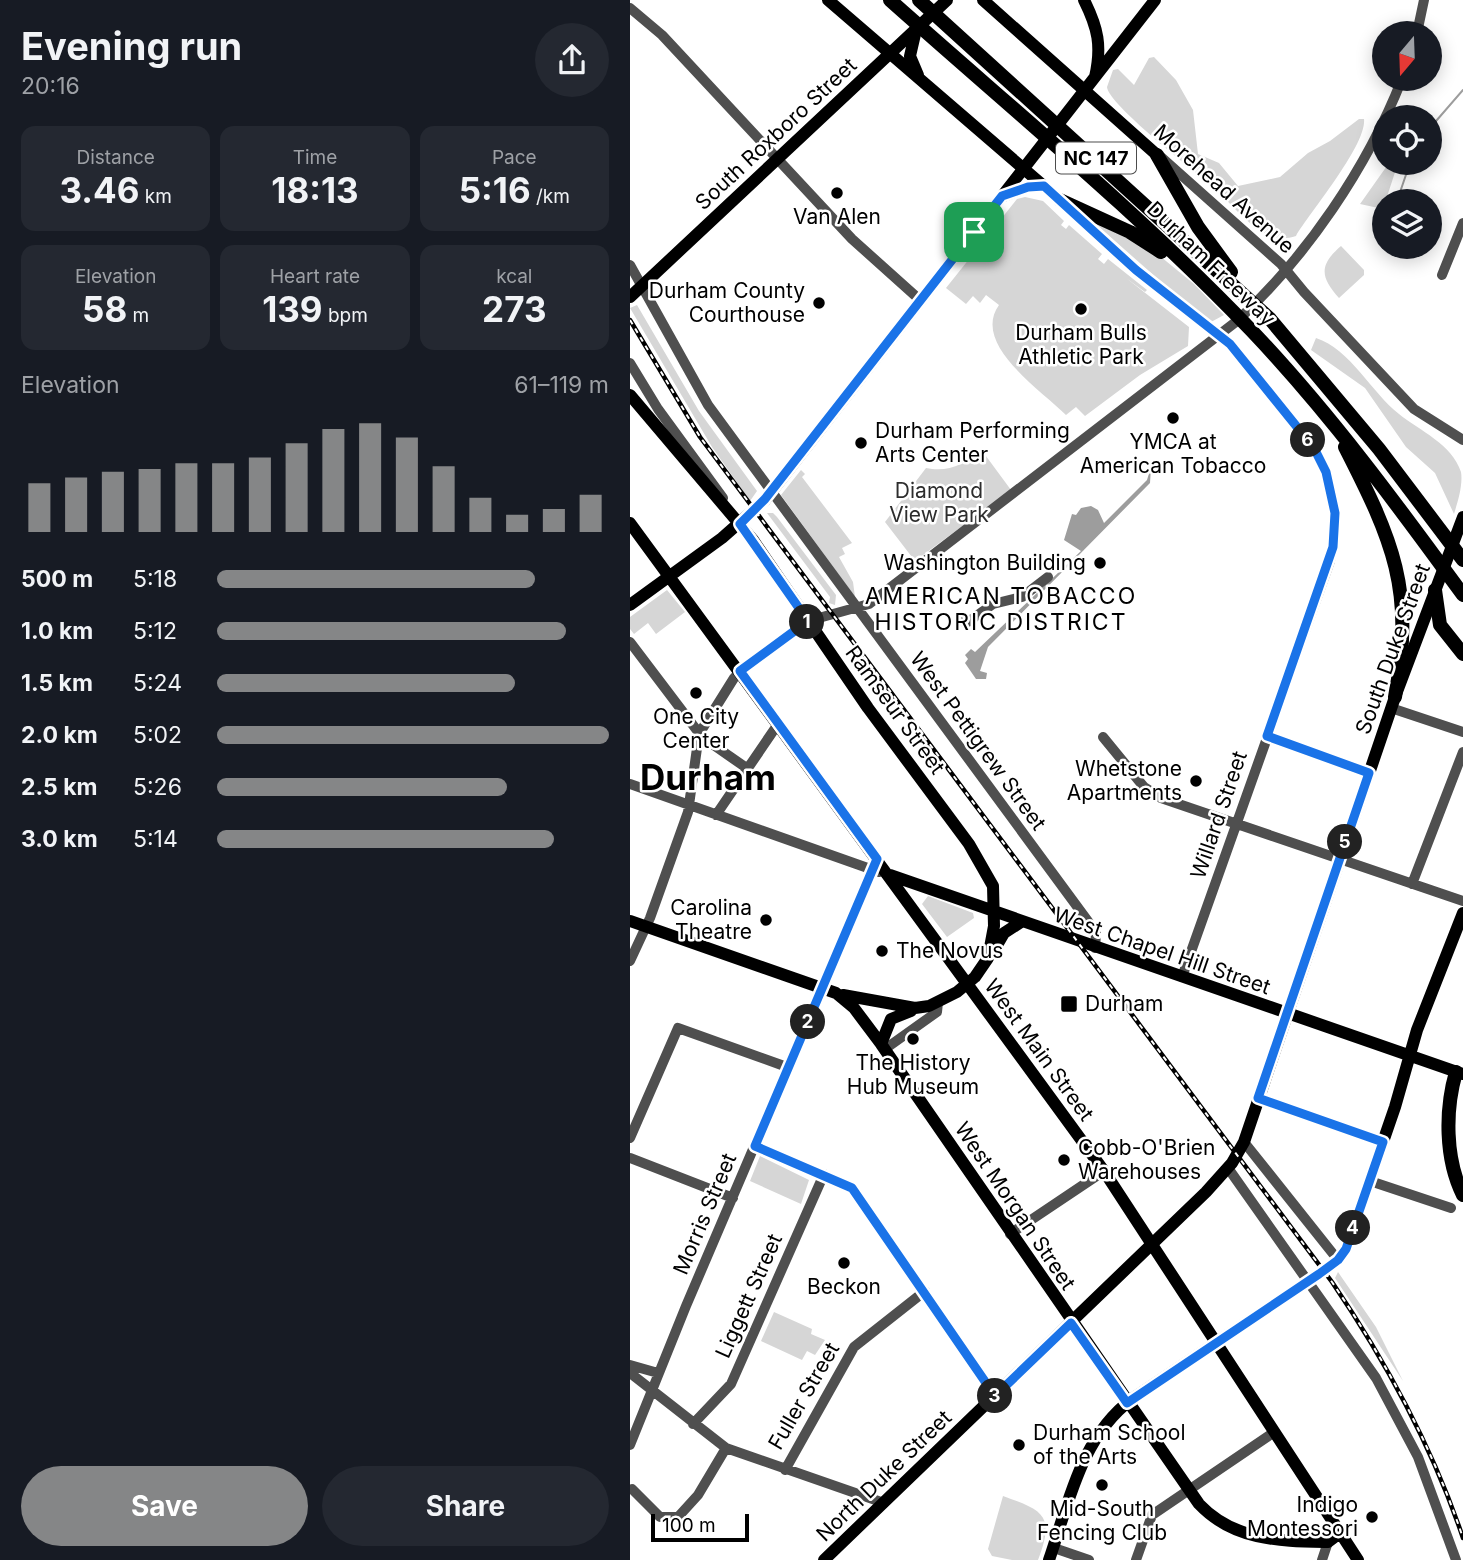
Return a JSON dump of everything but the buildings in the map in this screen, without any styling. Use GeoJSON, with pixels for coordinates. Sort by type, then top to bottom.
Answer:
{"type":"FeatureCollection","features":[{"type":"Feature","properties":{"kind":"highway","name":"Durham Freeway"},"geometry":{"type":"LineString","coordinates":[[890,0],[1194,271],[1284,366],[1366,462],[1463,595]]}},
{"type":"Feature","properties":{"kind":"highway","name":"Durham Freeway"},"geometry":{"type":"LineString","coordinates":[[919,0],[1237,286],[1301,354],[1437,523],[1463,561]]}},
{"type":"Feature","properties":{"kind":"highway"},"geometry":{"type":"LineString","coordinates":[[1157,155],[1198,227],[1231,269],[1237,286]]}},
{"type":"Feature","properties":{"kind":"highway"},"geometry":{"type":"LineString","coordinates":[[1060,200],[1130,233],[1194,271]]}},
{"type":"Feature","properties":{"kind":"highway"},"geometry":{"type":"LineString","coordinates":[[1318,405],[1343,444],[1371,498],[1396,564],[1405,622],[1393,702]]}},
{"type":"Feature","properties":{"kind":"highway"},"geometry":{"type":"LineString","coordinates":[[1437,523],[1463,554]]}},
{"type":"Feature","properties":{"kind":"highway"},"geometry":{"type":"LineString","coordinates":[[1435,590],[1440,625],[1463,654]]}},
{"type":"Feature","properties":{"kind":"highway"},"geometry":{"type":"LineString","coordinates":[[1461,1075],[1457,1130],[1463,1154]]}},
{"type":"Feature","properties":{"kind":"highway"},"geometry":{"type":"LineString","coordinates":[[1461,1075],[1452,1092],[1450,1153],[1463,1195]]}},
{"type":"Feature","properties":{"kind":"main road"},"geometry":{"type":"LineString","coordinates":[[828,0],[1060,200]]}},
{"type":"Feature","properties":{"kind":"main road","name":"South Roxboro Street"},"geometry":{"type":"LineString","coordinates":[[630,297],[947,0]]}},
{"type":"Feature","properties":{"kind":"main road","name":"Morehead Avenue"},"geometry":{"type":"LineString","coordinates":[[983,0],[1157,155]]}},
{"type":"Feature","properties":{"kind":"main road"},"geometry":{"type":"LineString","coordinates":[[1084,0],[1098,30],[1100,44],[1095,77]]}},
{"type":"Feature","properties":{"kind":"main road"},"geometry":{"type":"LineString","coordinates":[[630,605],[740,524],[770,492],[1154,0]]}},
{"type":"Feature","properties":{"kind":"main road"},"geometry":{"type":"LineString","coordinates":[[916,29],[910,56],[918,75]]}},
{"type":"Feature","properties":{"kind":"main road"},"geometry":{"type":"LineString","coordinates":[[1002,196],[1028,187],[1044,186]]}},
{"type":"Feature","properties":{"kind":"main road"},"geometry":{"type":"LineString","coordinates":[[630,395],[727,508]]}},
{"type":"Feature","properties":{"kind":"main road","name":"Ramseur Street"},"geometry":{"type":"LineString","coordinates":[[727,508],[980,861],[993,886],[995,912],[988,958]]}},
{"type":"Feature","properties":{"kind":"main road","name":"South Duke Street"},"geometry":{"type":"LineString","coordinates":[[1152,1244],[1228,1168],[1244,1142],[1393,702],[1461,522]]}},
{"type":"Feature","properties":{"kind":"main road","name":"West Main Street"},"geometry":{"type":"LineString","coordinates":[[630,523],[740,671],[876,864],[889,875],[1104,1171],[1358,1560]]}},
{"type":"Feature","properties":{"kind":"main road","name":"West Chapel Hill Street"},"geometry":{"type":"LineString","coordinates":[[889,875],[1461,1075]]}},
{"type":"Feature","properties":{"kind":"main road"},"geometry":{"type":"LineString","coordinates":[[1051,1554],[1090,1447],[1111,1417],[1127,1403],[1338,1260],[1346,1249],[1421,1019],[1463,913]]}},
{"type":"Feature","properties":{"kind":"main road","name":"West Morgan Street"},"geometry":{"type":"LineString","coordinates":[[630,921],[830,991],[854,1008],[883,1046],[1188,1490],[1210,1515],[1240,1532],[1264,1539],[1328,1542]]}},
{"type":"Feature","properties":{"kind":"main road"},"geometry":{"type":"LineString","coordinates":[[883,1046],[891,1019],[915,1008],[938,1002],[967,984],[1004,933],[1021,922]]}},
{"type":"Feature","properties":{"kind":"main road"},"geometry":{"type":"LineString","coordinates":[[830,991],[915,1008]]}},
{"type":"Feature","properties":{"kind":"main road","name":"North Duke Street"},"geometry":{"type":"LineString","coordinates":[[824,1560],[1152,1244]]}},
{"type":"Feature","properties":{"kind":"main road"},"geometry":{"type":"LineString","coordinates":[[1328,1542],[1340,1533]]}},
{"type":"Feature","properties":{"kind":"street"},"geometry":{"type":"LineString","coordinates":[[1419,21],[1424,0]]}},
{"type":"Feature","properties":{"kind":"street"},"geometry":{"type":"LineString","coordinates":[[630,8],[651,24],[852,239],[920,300]]}},
{"type":"Feature","properties":{"kind":"street"},"geometry":{"type":"LineString","coordinates":[[630,961],[646,927],[689,805],[699,734],[740,671],[808,621],[869,604],[1251,308],[1285,269],[1346,187],[1396,91]]}},
{"type":"Feature","properties":{"kind":"street","name":"Morehead Avenue"},"geometry":{"type":"LineString","coordinates":[[1157,155],[1285,269],[1414,409],[1463,440]]}},
{"type":"Feature","properties":{"kind":"street","name":"Willard Street"},"geometry":{"type":"LineString","coordinates":[[1060,200],[1136,270],[1219,335],[1314,448],[1326,472],[1333,501],[1334,535],[1330,561],[1182,977]]}},
{"type":"Feature","properties":{"kind":"street"},"geometry":{"type":"LineString","coordinates":[[1442,275],[1463,223]]}},
{"type":"Feature","properties":{"kind":"street","name":"West Pettigrew Street"},"geometry":{"type":"LineString","coordinates":[[630,265],[640,288],[708,405],[1090,924],[1096,934],[1095,948]]}},
{"type":"Feature","properties":{"kind":"street","name":"Ramseur Street"},"geometry":{"type":"LineString","coordinates":[[630,363],[658,409],[719,490],[727,508]]}},
{"type":"Feature","properties":{"kind":"street"},"geometry":{"type":"LineString","coordinates":[[961,621],[968,622],[993,604],[1022,597],[1048,577]]}},
{"type":"Feature","properties":{"kind":"street"},"geometry":{"type":"LineString","coordinates":[[630,642],[699,734],[748,769]]}},
{"type":"Feature","properties":{"kind":"street"},"geometry":{"type":"LineString","coordinates":[[1393,702],[1463,732]]}},
{"type":"Feature","properties":{"kind":"street"},"geometry":{"type":"LineString","coordinates":[[716,815],[778,724]]}},
{"type":"Feature","properties":{"kind":"street"},"geometry":{"type":"LineString","coordinates":[[1267,736],[1369,773]]}},
{"type":"Feature","properties":{"kind":"street"},"geometry":{"type":"LineString","coordinates":[[1103,737],[1152,793],[1236,825],[1463,901]]}},
{"type":"Feature","properties":{"kind":"street"},"geometry":{"type":"LineString","coordinates":[[1412,884],[1463,752]]}},
{"type":"Feature","properties":{"kind":"street"},"geometry":{"type":"LineString","coordinates":[[630,784],[716,815],[876,864]]}},
{"type":"Feature","properties":{"kind":"street","name":"Morris Street"},"geometry":{"type":"LineString","coordinates":[[630,1445],[788,1067],[830,991],[876,864]]}},
{"type":"Feature","properties":{"kind":"street"},"geometry":{"type":"LineString","coordinates":[[883,1046],[937,1012],[938,1002]]}},
{"type":"Feature","properties":{"kind":"street"},"geometry":{"type":"LineString","coordinates":[[630,1138],[678,1028],[788,1067]]}},
{"type":"Feature","properties":{"kind":"street"},"geometry":{"type":"LineString","coordinates":[[1258,1098],[1383,1142]]}},
{"type":"Feature","properties":{"kind":"street"},"geometry":{"type":"LineString","coordinates":[[1244,1142],[1338,1260]]}},
{"type":"Feature","properties":{"kind":"street"},"geometry":{"type":"LineString","coordinates":[[755,1146],[852,1188],[995,1396]]}},
{"type":"Feature","properties":{"kind":"street"},"geometry":{"type":"LineString","coordinates":[[630,1158],[733,1198]]}},
{"type":"Feature","properties":{"kind":"street"},"geometry":{"type":"LineString","coordinates":[[1228,1168],[1347,1333],[1396,1414],[1425,1474],[1456,1560]]}},
{"type":"Feature","properties":{"kind":"street"},"geometry":{"type":"LineString","coordinates":[[1010,1234],[1104,1171]]}},
{"type":"Feature","properties":{"kind":"street","name":"Liggett Street"},"geometry":{"type":"LineString","coordinates":[[694,1424],[731,1384],[824,1174]]}},
{"type":"Feature","properties":{"kind":"street"},"geometry":{"type":"LineString","coordinates":[[1370,1181],[1451,1208]]}},
{"type":"Feature","properties":{"kind":"street","name":"Fuller Street"},"geometry":{"type":"LineString","coordinates":[[785,1469],[854,1347],[925,1291]]}},
{"type":"Feature","properties":{"kind":"street"},"geometry":{"type":"LineString","coordinates":[[630,1365],[658,1373]]}},
{"type":"Feature","properties":{"kind":"street"},"geometry":{"type":"LineString","coordinates":[[630,1373],[726,1448],[884,1503]]}},
{"type":"Feature","properties":{"kind":"street"},"geometry":{"type":"LineString","coordinates":[[1136,1560],[1152,1515],[1273,1433]]}},
{"type":"Feature","properties":{"kind":"street"},"geometry":{"type":"LineString","coordinates":[[632,1489],[660,1517],[678,1517],[698,1495],[726,1448]]}},
{"type":"Feature","properties":{"kind":"street"},"geometry":{"type":"LineString","coordinates":[[1322,1560],[1328,1542]]}},
{"type":"Feature","properties":{"kind":"street"},"geometry":{"type":"LineString","coordinates":[[1051,1554],[1089,1560]]}},
{"type":"Feature","properties":{"kind":"green space"},"geometry":{"type":"Polygon","coordinates":[[[1154,57],[1176,80],[1193,110],[1198,154],[1219,163],[1238,186],[1280,177],[1308,153],[1330,141],[1359,119],[1364,119],[1363,131],[1357,145],[1296,236],[1272,237],[1253,226],[1212,186],[1136,122],[1111,96],[1107,87],[1113,70],[1118,69],[1134,85],[1149,58],[1154,57]]]}},
{"type":"Feature","properties":{"kind":"green space"},"geometry":{"type":"Polygon","coordinates":[[[1381,175],[1394,175],[1390,189],[1372,189],[1372,207],[1360,204],[1381,175]]]}},
{"type":"Feature","properties":{"kind":"green space","name":"Durham Bulls Athletic Park"},"geometry":{"type":"Polygon","coordinates":[[[1025,197],[1043,201],[1064,221],[1061,225],[1066,229],[1069,225],[1102,254],[1098,259],[1104,264],[1108,259],[1147,290],[1145,292],[1126,278],[1189,327],[1188,346],[1140,375],[1085,416],[1076,407],[1066,415],[1026,379],[1001,350],[994,335],[993,320],[999,305],[986,295],[980,303],[973,296],[966,304],[946,288],[1017,199],[1025,197]]]}},
{"type":"Feature","properties":{"kind":"green space"},"geometry":{"type":"Polygon","coordinates":[[[1090,219],[1155,252],[1194,284],[1224,315],[1211,322],[1090,219]]]}},
{"type":"Feature","properties":{"kind":"green space"},"geometry":{"type":"Polygon","coordinates":[[[1341,246],[1364,270],[1364,275],[1339,298],[1328,284],[1325,271],[1329,259],[1341,246]]]}},
{"type":"Feature","properties":{"kind":"green space"},"geometry":{"type":"Polygon","coordinates":[[[637,305],[699,411],[757,491],[750,501],[712,447],[630,308],[637,305]]]}},
{"type":"Feature","properties":{"kind":"green space"},"geometry":{"type":"Polygon","coordinates":[[[1316,338],[1340,352],[1389,405],[1443,446],[1457,462],[1461,477],[1454,514],[1435,473],[1406,447],[1365,388],[1311,350],[1316,338]]]}},
{"type":"Feature","properties":{"kind":"green space","name":"Diamond View Park"},"geometry":{"type":"Polygon","coordinates":[[[983,452],[1011,490],[915,561],[885,522],[926,468],[949,468],[983,452]]]}},
{"type":"Feature","properties":{"kind":"green space"},"geometry":{"type":"Polygon","coordinates":[[[801,470],[805,474],[802,477],[852,543],[842,548],[845,554],[839,557],[853,582],[855,597],[781,495],[801,470]]]}},
{"type":"Feature","properties":{"kind":"green space"},"geometry":{"type":"Polygon","coordinates":[[[767,513],[773,513],[777,517],[836,595],[835,605],[829,603],[830,597],[767,513]]]}},
{"type":"Feature","properties":{"kind":"green space"},"geometry":{"type":"Polygon","coordinates":[[[667,590],[685,612],[656,634],[648,623],[634,634],[630,629],[630,617],[667,590]]]}},
{"type":"Feature","properties":{"kind":"green space"},"geometry":{"type":"Polygon","coordinates":[[[928,896],[973,913],[974,918],[947,937],[922,904],[928,896]]]}},
{"type":"Feature","properties":{"kind":"green space"},"geometry":{"type":"Polygon","coordinates":[[[760,1156],[809,1180],[801,1204],[750,1181],[760,1156]]]}},
{"type":"Feature","properties":{"kind":"green space"},"geometry":{"type":"Polygon","coordinates":[[[1338,1272],[1376,1327],[1403,1381],[1335,1278],[1338,1272]]]}},
{"type":"Feature","properties":{"kind":"green space"},"geometry":{"type":"Polygon","coordinates":[[[774,1312],[812,1329],[811,1334],[825,1340],[815,1355],[807,1351],[802,1360],[761,1341],[774,1312]]]}},
{"type":"Feature","properties":{"kind":"green space"},"geometry":{"type":"Polygon","coordinates":[[[1003,1496],[1028,1506],[1042,1517],[1045,1533],[1038,1560],[1012,1560],[992,1556],[988,1549],[1003,1496]]]}},
{"type":"Feature","properties":{"kind":"shaded area"},"geometry":{"type":"Polygon","coordinates":[[[1151,467],[1150,483],[988,647],[980,671],[987,673],[986,679],[976,679],[965,663],[968,659],[965,655],[971,649],[975,652],[1081,551],[1064,540],[1072,514],[1076,515],[1081,508],[1091,506],[1098,510],[1104,523],[1147,480],[1151,467]]]}},
{"type":"Feature","properties":{"kind":"waterway"},"geometry":{"type":"LineString","coordinates":[[1442,114],[1463,90]]}},
{"type":"Feature","properties":{"kind":"waterway"},"geometry":{"type":"LineString","coordinates":[[1401,189],[1406,175]]}},
{"type":"Feature","properties":{"kind":"railway"},"geometry":{"type":"LineString","coordinates":[[630,320],[700,437],[1332,1282],[1371,1343],[1406,1406],[1437,1471],[1463,1538]]}},
{"type":"Feature","properties":{"kind":"place","name":"Van Alen"},"geometry":{"type":"Point","coordinates":[837,193]}},
{"type":"Feature","properties":{"kind":"place","name":"Durham County Courthouse"},"geometry":{"type":"Point","coordinates":[819,303]}},
{"type":"Feature","properties":{"kind":"place","name":"Durham Bulls Athletic Park"},"geometry":{"type":"Point","coordinates":[1081,309]}},
{"type":"Feature","properties":{"kind":"place","name":"YMCA at American Tobacco"},"geometry":{"type":"Point","coordinates":[1173,418]}},
{"type":"Feature","properties":{"kind":"place","name":"Durham Performing Arts Center"},"geometry":{"type":"Point","coordinates":[861,443]}},
{"type":"Feature","properties":{"kind":"place","name":"Washington Building"},"geometry":{"type":"Point","coordinates":[1100,563]}},
{"type":"Feature","properties":{"kind":"place","name":"One City Center"},"geometry":{"type":"Point","coordinates":[696,693]}},
{"type":"Feature","properties":{"kind":"place","name":"Whetstone Apartments"},"geometry":{"type":"Point","coordinates":[1196,781]}},
{"type":"Feature","properties":{"kind":"place","name":"Carolina Theatre"},"geometry":{"type":"Point","coordinates":[766,920]}},
{"type":"Feature","properties":{"kind":"place","name":"The Novus"},"geometry":{"type":"Point","coordinates":[882,951]}},
{"type":"Feature","properties":{"kind":"place","name":"Durham"},"geometry":{"type":"Point","coordinates":[1069,1004]}},
{"type":"Feature","properties":{"kind":"place","name":"The History Hub Museum"},"geometry":{"type":"Point","coordinates":[913,1039]}},
{"type":"Feature","properties":{"kind":"place","name":"Cobb-O'Brien Warehouses"},"geometry":{"type":"Point","coordinates":[1064,1160]}},
{"type":"Feature","properties":{"kind":"place","name":"Beckon"},"geometry":{"type":"Point","coordinates":[844,1263]}},
{"type":"Feature","properties":{"kind":"place","name":"Durham School of the Arts"},"geometry":{"type":"Point","coordinates":[1019,1445]}},
{"type":"Feature","properties":{"kind":"place","name":"Mid-South Fencing Club"},"geometry":{"type":"Point","coordinates":[1102,1485]}},
{"type":"Feature","properties":{"kind":"place","name":"Indigo Montessori"},"geometry":{"type":"Point","coordinates":[1372,1517]}},
{"type":"Feature","properties":{"kind":"district","name":"AMERICAN TOBACCO HISTORIC DISTRICT"},"geometry":{"type":"Point","coordinates":[1001,609]}},
{"type":"Feature","properties":{"kind":"district","name":"Durham"},"geometry":{"type":"Point","coordinates":[708,778]}},
{"type":"Feature","properties":{"kind":"route"},"geometry":{"type":"LineString","coordinates":[[1044,186],[1136,270],[1230,344],[1314,448],[1326,472],[1333,501],[1333,547],[1267,736],[1369,773],[1258,1098],[1383,1142],[1346,1249],[1338,1260],[1319,1274],[1127,1403],[1071,1323],[995,1396],[852,1188],[755,1146],[828,981],[877,859],[740,671],[808,621],[740,524],[765,499],[974,232],[1002,196],[1028,187],[1044,186]]}}]}
